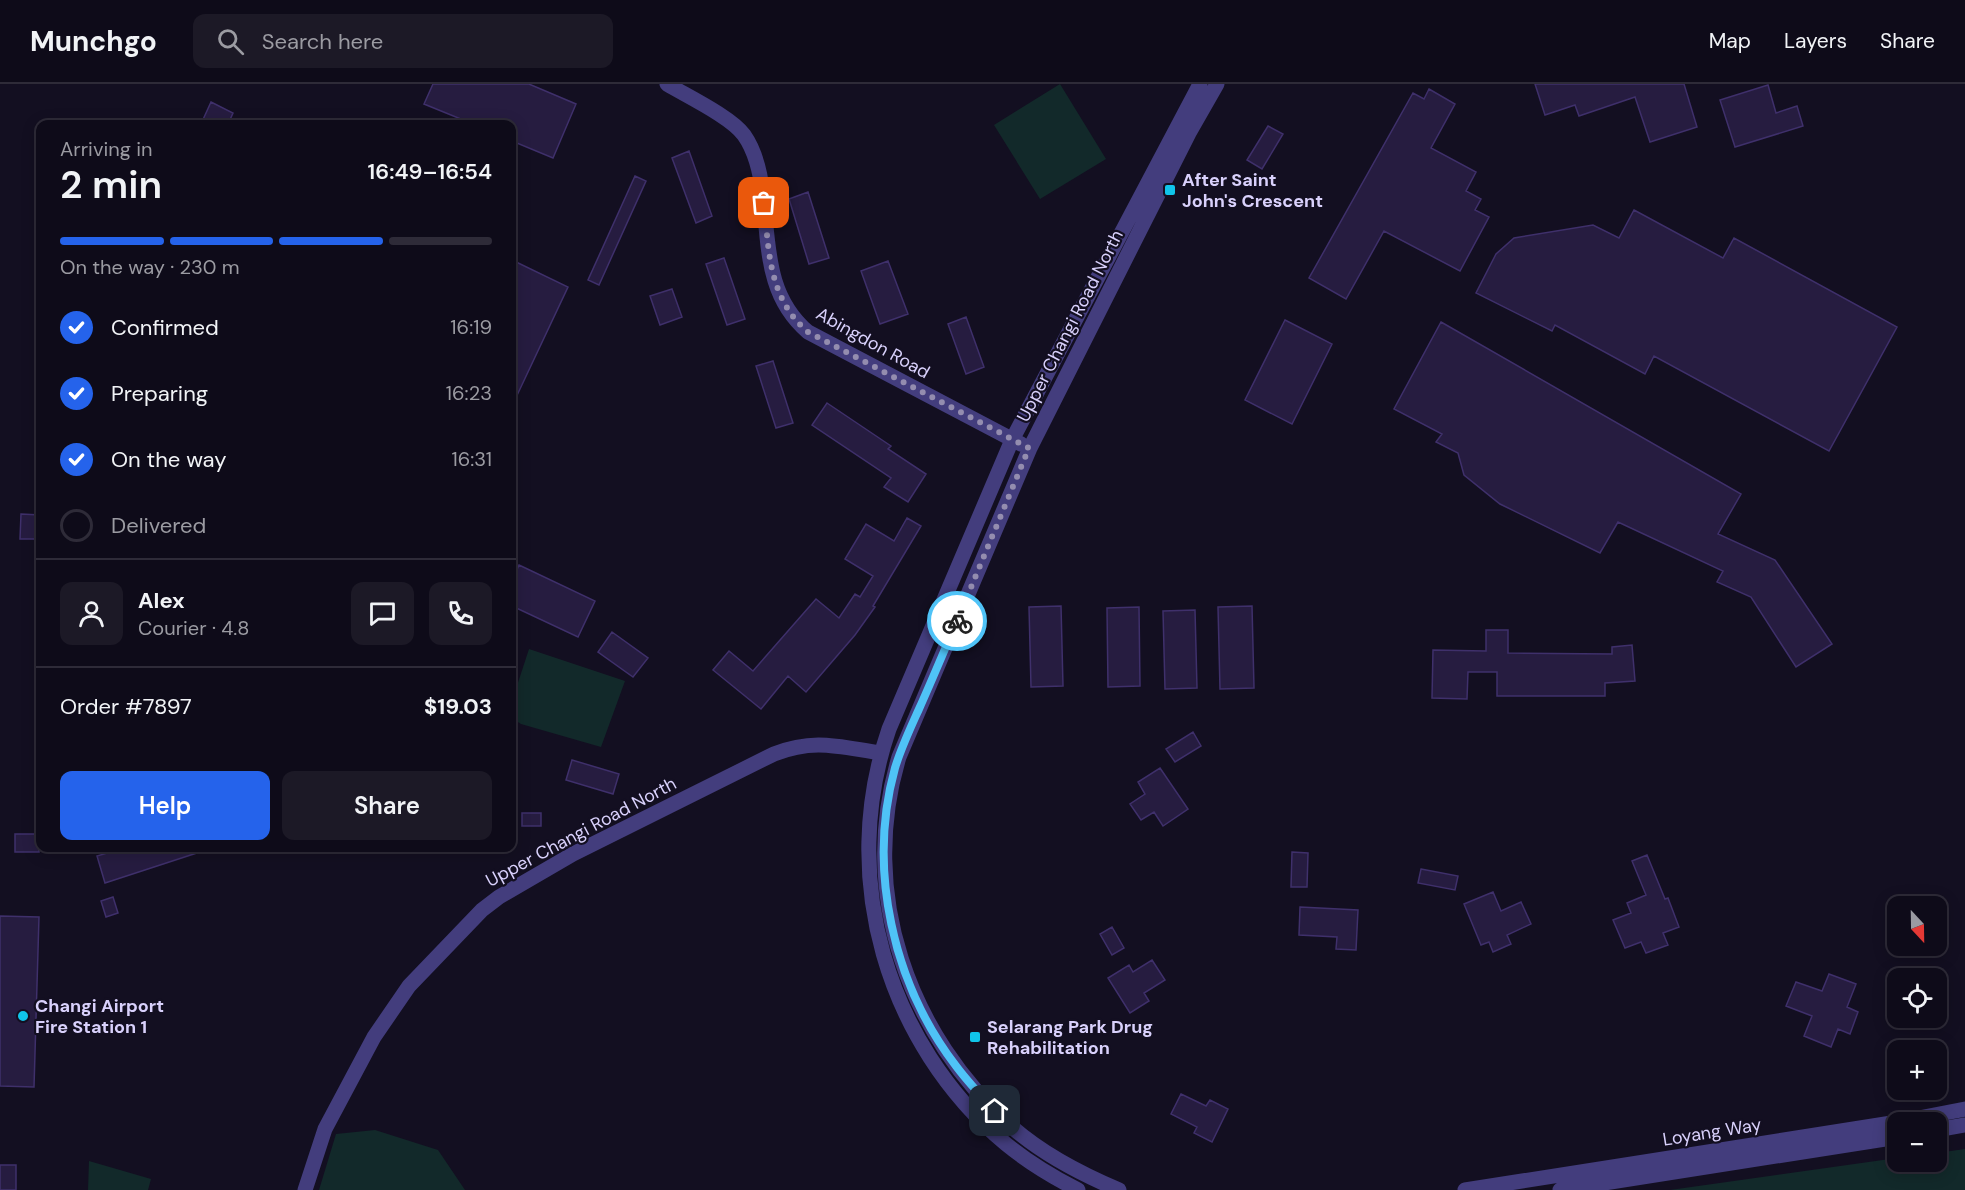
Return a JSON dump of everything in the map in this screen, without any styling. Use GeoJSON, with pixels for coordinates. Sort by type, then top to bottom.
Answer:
{"type":"FeatureCollection","features":[{"type":"Feature","properties":{"kind":"street","name":"Abingdon Road"},"geometry":{"type":"LineString","coordinates":[[667,84],[730,123],[743,134],[756,160],[761,179],[772,273],[784,305],[798,323],[808,332],[1029,448]]}},
{"type":"Feature","properties":{"kind":"street","name":"Upper Changi Road North"},"geometry":{"type":"LineString","coordinates":[[1078,1190],[1029,1161],[999,1137],[964,1103],[942,1076],[918,1039],[892,982],[881,945],[869,874],[868,834],[880,753],[1012,440],[1200,84]]}},
{"type":"Feature","properties":{"kind":"street","name":"Upper Changi Road North"},"geometry":{"type":"LineString","coordinates":[[1119,1190],[1065,1164],[1014,1129],[955,1065],[920,1007],[904,970],[887,904],[885,837],[890,789],[898,757],[1029,448],[1190,133],[1218,84]]}},
{"type":"Feature","properties":{"kind":"street","name":"Upper Changi Road North"},"geometry":{"type":"LineString","coordinates":[[305,1190],[325,1129],[374,1037],[409,986],[465,926],[490,903],[585,848],[790,747],[824,744],[880,753]]}},
{"type":"Feature","properties":{"kind":"street","name":"Loyang Way"},"geometry":{"type":"LineString","coordinates":[[1465,1190],[1898,1122],[1965,1109]]}},
{"type":"Feature","properties":{"kind":"street"},"geometry":{"type":"LineString","coordinates":[[1947,1128],[1965,1125]]}},
{"type":"Feature","properties":{"kind":"street","name":"Loyang Way"},"geometry":{"type":"LineString","coordinates":[[1560,1190],[1887,1139]]}},
{"type":"Feature","properties":{"kind":"green space"},"geometry":{"type":"Polygon","coordinates":[[[1060,84],[1106,159],[1040,199],[994,125],[1060,84]]]}},
{"type":"Feature","properties":{"kind":"green space"},"geometry":{"type":"Polygon","coordinates":[[[529,649],[625,681],[601,747],[516,721],[516,689],[529,649]]]}},
{"type":"Feature","properties":{"kind":"green space"},"geometry":{"type":"Polygon","coordinates":[[[375,1130],[438,1150],[465,1190],[319,1190],[336,1134],[375,1130]]]}},
{"type":"Feature","properties":{"kind":"green space"},"geometry":{"type":"Polygon","coordinates":[[[1965,1149],[1965,1190],[1670,1190],[1887,1159],[1887,1172],[1947,1172],[1947,1152],[1965,1149]]]}},
{"type":"Feature","properties":{"kind":"green space"},"geometry":{"type":"Polygon","coordinates":[[[89,1161],[151,1179],[148,1190],[88,1190],[89,1161]]]}},
{"type":"Feature","properties":{"kind":"building"},"geometry":{"type":"Polygon","coordinates":[[[433,84],[529,84],[576,104],[553,158],[516,143],[516,120],[463,120],[424,104],[433,84]]]}},
{"type":"Feature","properties":{"kind":"building"},"geometry":{"type":"Polygon","coordinates":[[[1535,84],[1684,84],[1697,127],[1650,142],[1635,97],[1579,116],[1575,105],[1545,115],[1535,84]]]}},
{"type":"Feature","properties":{"kind":"building"},"geometry":{"type":"Polygon","coordinates":[[[1768,85],[1776,113],[1797,106],[1803,126],[1735,147],[1720,100],[1768,85]]]}},
{"type":"Feature","properties":{"kind":"building"},"geometry":{"type":"Polygon","coordinates":[[[1429,89],[1455,104],[1431,148],[1476,172],[1466,191],[1481,199],[1475,210],[1489,217],[1460,271],[1384,231],[1346,299],[1309,278],[1413,93],[1424,99],[1429,89]]]}},
{"type":"Feature","properties":{"kind":"building"},"geometry":{"type":"Polygon","coordinates":[[[211,102],[233,113],[230,120],[203,120],[211,102]]]}},
{"type":"Feature","properties":{"kind":"building"},"geometry":{"type":"Polygon","coordinates":[[[1268,126],[1283,134],[1262,169],[1247,160],[1268,126]]]}},
{"type":"Feature","properties":{"kind":"building"},"geometry":{"type":"Polygon","coordinates":[[[689,151],[712,216],[696,223],[672,158],[689,151]]]}},
{"type":"Feature","properties":{"kind":"building"},"geometry":{"type":"Polygon","coordinates":[[[635,176],[646,181],[599,285],[588,280],[635,176]]]}},
{"type":"Feature","properties":{"kind":"building"},"geometry":{"type":"Polygon","coordinates":[[[808,192],[829,258],[809,264],[789,199],[808,192]]]}},
{"type":"Feature","properties":{"kind":"building"},"geometry":{"type":"Polygon","coordinates":[[[1634,210],[1723,258],[1734,238],[1897,327],[1829,451],[1654,356],[1645,374],[1555,325],[1552,331],[1476,293],[1496,254],[1514,238],[1593,225],[1619,238],[1634,210]]]}},
{"type":"Feature","properties":{"kind":"building"},"geometry":{"type":"Polygon","coordinates":[[[724,258],[745,319],[727,325],[706,264],[724,258]]]}},
{"type":"Feature","properties":{"kind":"building"},"geometry":{"type":"Polygon","coordinates":[[[888,261],[908,314],[880,324],[861,271],[888,261]]]}},
{"type":"Feature","properties":{"kind":"building"},"geometry":{"type":"Polygon","coordinates":[[[516,262],[568,287],[516,398],[516,262]]]}},
{"type":"Feature","properties":{"kind":"building"},"geometry":{"type":"Polygon","coordinates":[[[672,289],[682,317],[660,325],[650,296],[672,289]]]}},
{"type":"Feature","properties":{"kind":"building"},"geometry":{"type":"Polygon","coordinates":[[[966,317],[984,367],[966,374],[948,324],[966,317]]]}},
{"type":"Feature","properties":{"kind":"building"},"geometry":{"type":"Polygon","coordinates":[[[1285,320],[1332,344],[1292,424],[1245,400],[1285,320]]]}},
{"type":"Feature","properties":{"kind":"building"},"geometry":{"type":"Polygon","coordinates":[[[1441,322],[1741,494],[1718,534],[1775,560],[1832,644],[1796,667],[1751,597],[1717,582],[1723,571],[1618,522],[1600,553],[1500,504],[1464,475],[1458,453],[1436,442],[1442,434],[1394,409],[1441,322]]]}},
{"type":"Feature","properties":{"kind":"building"},"geometry":{"type":"Polygon","coordinates":[[[773,361],[793,423],[776,428],[756,366],[773,361]]]}},
{"type":"Feature","properties":{"kind":"building"},"geometry":{"type":"Polygon","coordinates":[[[827,403],[891,446],[888,449],[926,474],[908,502],[884,487],[891,478],[812,425],[827,403]]]}},
{"type":"Feature","properties":{"kind":"building"},"geometry":{"type":"Polygon","coordinates":[[[21,514],[36,515],[36,539],[20,539],[21,514]]]}},
{"type":"Feature","properties":{"kind":"building"},"geometry":{"type":"Polygon","coordinates":[[[907,518],[921,526],[873,606],[875,607],[855,635],[806,692],[788,676],[761,709],[713,670],[729,651],[753,671],[816,599],[839,618],[855,594],[860,597],[873,576],[845,559],[866,524],[894,541],[907,518]]]}},
{"type":"Feature","properties":{"kind":"building"},"geometry":{"type":"Polygon","coordinates":[[[519,565],[595,601],[578,637],[516,608],[516,572],[519,565]]]}},
{"type":"Feature","properties":{"kind":"building"},"geometry":{"type":"Polygon","coordinates":[[[1061,606],[1063,686],[1031,687],[1029,607],[1061,606]]]}},
{"type":"Feature","properties":{"kind":"building"},"geometry":{"type":"Polygon","coordinates":[[[1252,606],[1254,688],[1220,689],[1218,607],[1252,606]]]}},
{"type":"Feature","properties":{"kind":"building"},"geometry":{"type":"Polygon","coordinates":[[[1139,607],[1140,686],[1108,687],[1107,608],[1139,607]]]}},
{"type":"Feature","properties":{"kind":"building"},"geometry":{"type":"Polygon","coordinates":[[[1195,610],[1197,688],[1165,689],[1163,611],[1195,610]]]}},
{"type":"Feature","properties":{"kind":"building"},"geometry":{"type":"Polygon","coordinates":[[[1486,630],[1508,630],[1508,653],[1612,654],[1612,647],[1632,645],[1635,681],[1605,683],[1605,696],[1497,696],[1497,672],[1468,672],[1467,699],[1432,698],[1433,650],[1486,651],[1486,630]]]}},
{"type":"Feature","properties":{"kind":"building"},"geometry":{"type":"Polygon","coordinates":[[[612,632],[648,658],[633,677],[598,652],[612,632]]]}},
{"type":"Feature","properties":{"kind":"building"},"geometry":{"type":"Polygon","coordinates":[[[1193,732],[1201,746],[1175,762],[1166,749],[1193,732]]]}},
{"type":"Feature","properties":{"kind":"building"},"geometry":{"type":"Polygon","coordinates":[[[572,760],[619,774],[613,794],[566,780],[572,760]]]}},
{"type":"Feature","properties":{"kind":"building"},"geometry":{"type":"Polygon","coordinates":[[[1160,768],[1188,809],[1163,826],[1154,812],[1141,820],[1130,804],[1145,794],[1138,782],[1160,768]]]}},
{"type":"Feature","properties":{"kind":"building"},"geometry":{"type":"Polygon","coordinates":[[[522,813],[541,813],[541,826],[522,826],[522,813]]]}},
{"type":"Feature","properties":{"kind":"building"},"geometry":{"type":"Polygon","coordinates":[[[15,834],[36,834],[36,852],[15,852],[15,834]]]}},
{"type":"Feature","properties":{"kind":"building"},"geometry":{"type":"Polygon","coordinates":[[[110,852],[200,852],[105,883],[97,856],[110,852]]]}},
{"type":"Feature","properties":{"kind":"building"},"geometry":{"type":"Polygon","coordinates":[[[1292,852],[1308,853],[1307,887],[1291,887],[1292,852]]]}},
{"type":"Feature","properties":{"kind":"building"},"geometry":{"type":"Polygon","coordinates":[[[1647,855],[1679,927],[1663,933],[1668,945],[1646,953],[1641,942],[1625,948],[1613,920],[1631,913],[1627,903],[1646,895],[1632,861],[1647,855]]]}},
{"type":"Feature","properties":{"kind":"building"},"geometry":{"type":"Polygon","coordinates":[[[1421,869],[1458,876],[1455,890],[1418,883],[1421,869]]]}},
{"type":"Feature","properties":{"kind":"building"},"geometry":{"type":"Polygon","coordinates":[[[1493,892],[1501,911],[1521,902],[1531,924],[1507,935],[1511,944],[1493,952],[1489,942],[1481,945],[1464,904],[1493,892]]]}},
{"type":"Feature","properties":{"kind":"building"},"geometry":{"type":"Polygon","coordinates":[[[113,897],[118,913],[106,917],[101,901],[113,897]]]}},
{"type":"Feature","properties":{"kind":"building"},"geometry":{"type":"Polygon","coordinates":[[[1300,907],[1358,910],[1356,950],[1336,949],[1337,937],[1299,935],[1300,907]]]}},
{"type":"Feature","properties":{"kind":"building"},"geometry":{"type":"Polygon","coordinates":[[[0,916],[39,917],[34,1087],[0,1086],[0,916]]]}},
{"type":"Feature","properties":{"kind":"building"},"geometry":{"type":"Polygon","coordinates":[[[1112,927],[1124,948],[1112,955],[1100,934],[1112,927]]]}},
{"type":"Feature","properties":{"kind":"building"},"geometry":{"type":"Polygon","coordinates":[[[1152,960],[1165,980],[1144,993],[1149,1001],[1130,1013],[1108,978],[1129,965],[1133,972],[1152,960]]]}},
{"type":"Feature","properties":{"kind":"building"},"geometry":{"type":"Polygon","coordinates":[[[1829,974],[1856,984],[1847,1007],[1858,1012],[1850,1034],[1838,1029],[1831,1047],[1804,1036],[1812,1016],[1786,1006],[1796,982],[1822,991],[1829,974]]]}},
{"type":"Feature","properties":{"kind":"building"},"geometry":{"type":"Polygon","coordinates":[[[1181,1094],[1206,1106],[1210,1100],[1228,1109],[1212,1142],[1194,1133],[1197,1127],[1171,1114],[1181,1094]]]}},
{"type":"Feature","properties":{"kind":"building"},"geometry":{"type":"Polygon","coordinates":[[[0,1165],[16,1165],[16,1190],[0,1190],[0,1165]]]}},
{"type":"Feature","properties":{"kind":"way so far"},"geometry":{"type":"LineString","coordinates":[[764,203],[772,273],[784,305],[798,323],[808,332],[1029,448],[957,621]]}},
{"type":"Feature","properties":{"kind":"place","name":"After Saint John's Crescent"},"geometry":{"type":"Point","coordinates":[1170,190]}},
{"type":"Feature","properties":{"kind":"place","name":"Changi Airport Fire Station 1"},"geometry":{"type":"Point","coordinates":[23,1016]}},
{"type":"Feature","properties":{"kind":"place","name":"Selarang Park Drug Rehabilitation"},"geometry":{"type":"Point","coordinates":[975,1037]}},
{"type":"Feature","properties":{"kind":"route"},"geometry":{"type":"LineString","coordinates":[[957,621],[898,757],[890,789],[885,837],[887,904],[904,970],[920,1007],[955,1065],[995,1111]]}}]}
